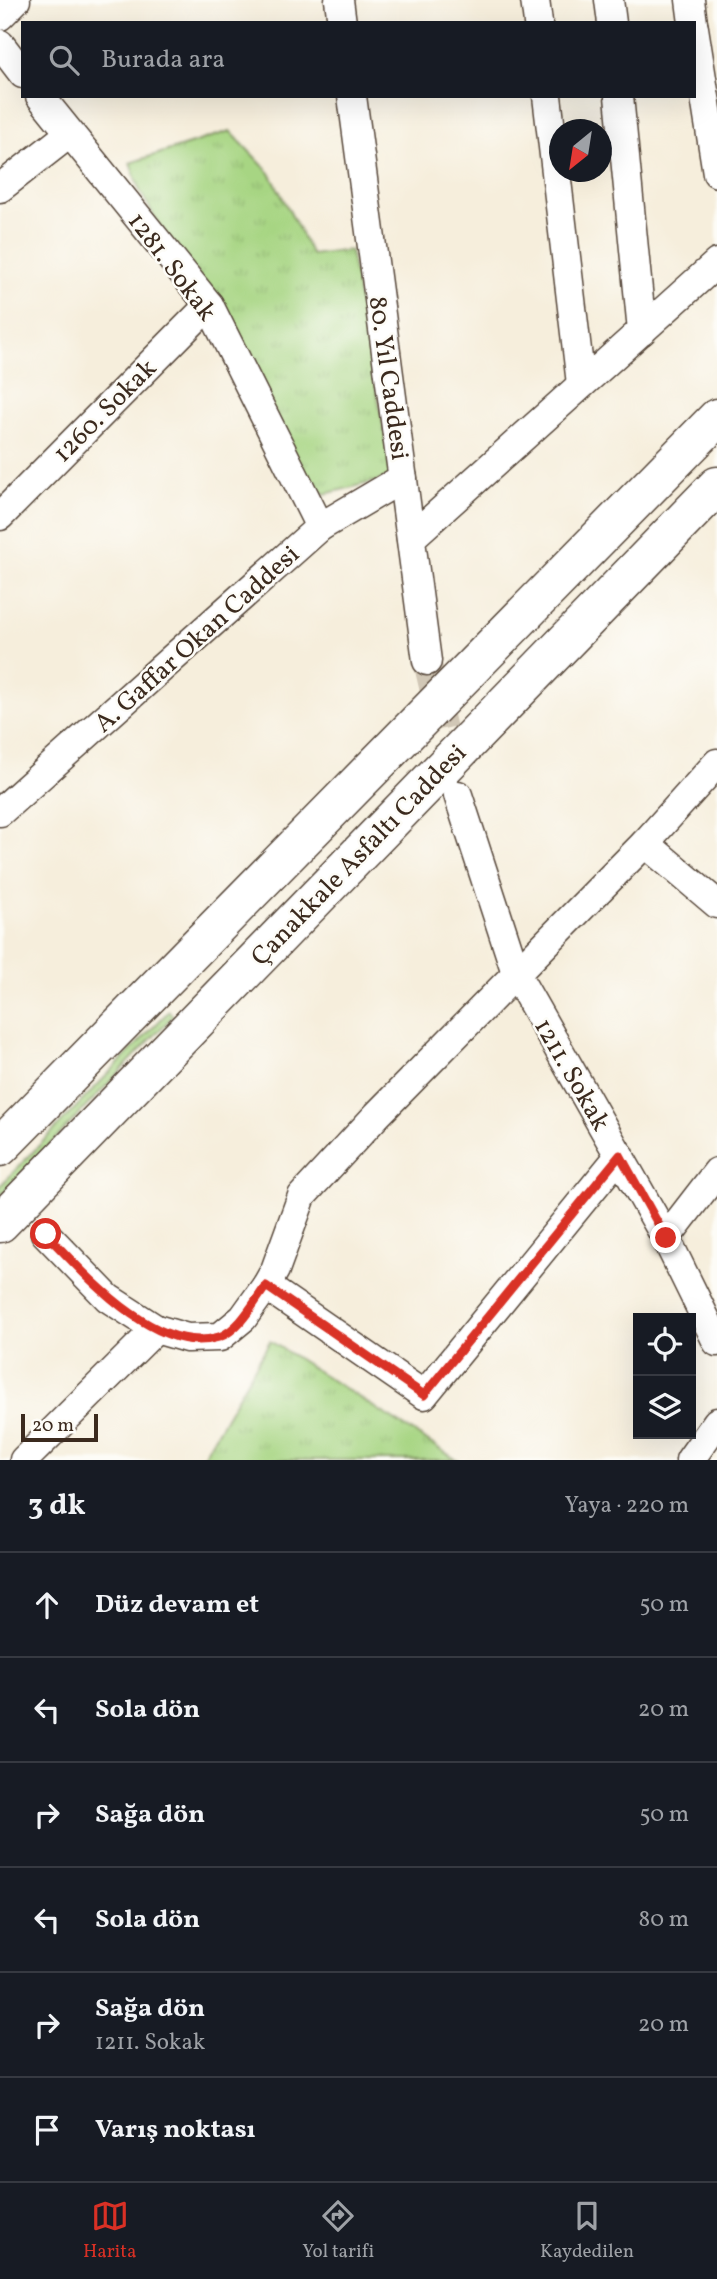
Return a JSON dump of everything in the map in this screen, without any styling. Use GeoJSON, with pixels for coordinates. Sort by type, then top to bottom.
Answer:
{"type":"FeatureCollection","features":[{"type":"Feature","properties":{"kind":"highway","name":"Çanakkale Asfaltı Caddesi"},"geometry":{"type":"LineString","coordinates":[[0,1147],[717,418]]}},
{"type":"Feature","properties":{"kind":"highway","name":"Çanakkale Asfaltı Caddesi"},"geometry":{"type":"LineString","coordinates":[[0,1223],[717,486]]}},
{"type":"Feature","properties":{"kind":"street"},"geometry":{"type":"LineString","coordinates":[[0,16],[16,0]]}},
{"type":"Feature","properties":{"kind":"street"},"geometry":{"type":"LineString","coordinates":[[339,0],[342,21]]}},
{"type":"Feature","properties":{"kind":"street"},"geometry":{"type":"LineString","coordinates":[[535,0],[538,21]]}},
{"type":"Feature","properties":{"kind":"street"},"geometry":{"type":"LineString","coordinates":[[610,0],[612,21]]}},
{"type":"Feature","properties":{"kind":"street"},"geometry":{"type":"LineString","coordinates":[[690,0],[693,21]]}},
{"type":"Feature","properties":{"kind":"street"},"geometry":{"type":"LineString","coordinates":[[696,42],[717,173]]}},
{"type":"Feature","properties":{"kind":"street"},"geometry":{"type":"LineString","coordinates":[[0,44],[21,71]]}},
{"type":"Feature","properties":{"kind":"street","name":"1281. Sokak"},"geometry":{"type":"LineString","coordinates":[[42,98],[209,305],[320,527]]}},
{"type":"Feature","properties":{"kind":"street","name":"80. Yıl Caddesi"},"geometry":{"type":"LineString","coordinates":[[352,98],[427,660]]}},
{"type":"Feature","properties":{"kind":"street"},"geometry":{"type":"LineString","coordinates":[[547,98],[581,384]]}},
{"type":"Feature","properties":{"kind":"street"},"geometry":{"type":"LineString","coordinates":[[619,98],[642,331]]}},
{"type":"Feature","properties":{"kind":"street"},"geometry":{"type":"LineString","coordinates":[[0,188],[69,134]]}},
{"type":"Feature","properties":{"kind":"street"},"geometry":{"type":"LineString","coordinates":[[411,538],[717,263]]}},
{"type":"Feature","properties":{"kind":"street","name":"1260. Sokak"},"geometry":{"type":"LineString","coordinates":[[0,516],[209,305]]}},
{"type":"Feature","properties":{"kind":"street","name":"A. Gaffar Okan Caddesi"},"geometry":{"type":"LineString","coordinates":[[0,813],[320,527],[403,478]]}},
{"type":"Feature","properties":{"kind":"street"},"geometry":{"type":"LineString","coordinates":[[46,1234],[108,1298],[156,1329],[187,1338],[220,1337],[243,1318],[266,1286],[275,1270],[302,1196],[377,1115],[517,976],[717,764]]}},
{"type":"Feature","properties":{"kind":"street","name":"1211. Sokak"},"geometry":{"type":"LineString","coordinates":[[458,795],[517,976],[666,1238],[717,1342]]}},
{"type":"Feature","properties":{"kind":"street"},"geometry":{"type":"LineString","coordinates":[[645,842],[717,904]]}},
{"type":"Feature","properties":{"kind":"street"},"geometry":{"type":"LineString","coordinates":[[266,1286],[424,1395],[620,1155]]}},
{"type":"Feature","properties":{"kind":"street"},"geometry":{"type":"LineString","coordinates":[[666,1238],[717,1172]]}},
{"type":"Feature","properties":{"kind":"street"},"geometry":{"type":"LineString","coordinates":[[24,1460],[156,1329]]}},
{"type":"Feature","properties":{"kind":"street"},"geometry":{"type":"LineString","coordinates":[[690,1460],[717,1422]]}},
{"type":"Feature","properties":{"kind":"green space"},"geometry":{"type":"Polygon","coordinates":[[[230,131],[270,173],[312,255],[350,250],[393,477],[325,494],[307,485],[139,189],[130,163],[230,131]]]}},
{"type":"Feature","properties":{"kind":"green space"},"geometry":{"type":"Polygon","coordinates":[[[169,1011],[173,1016],[0,1197],[0,1186],[169,1011]]]}},
{"type":"Feature","properties":{"kind":"green space"},"geometry":{"type":"Polygon","coordinates":[[[270,1341],[457,1460],[201,1460],[270,1341]]]}},
{"type":"Feature","properties":{"kind":"tunnel"},"geometry":{"type":"LineString","coordinates":[[427,661],[454,776]]}},
{"type":"Feature","properties":{"kind":"route"},"geometry":{"type":"LineString","coordinates":[[46,1234],[108,1298],[156,1329],[187,1338],[220,1337],[243,1318],[266,1286],[424,1395],[620,1155],[666,1238]]}}]}
